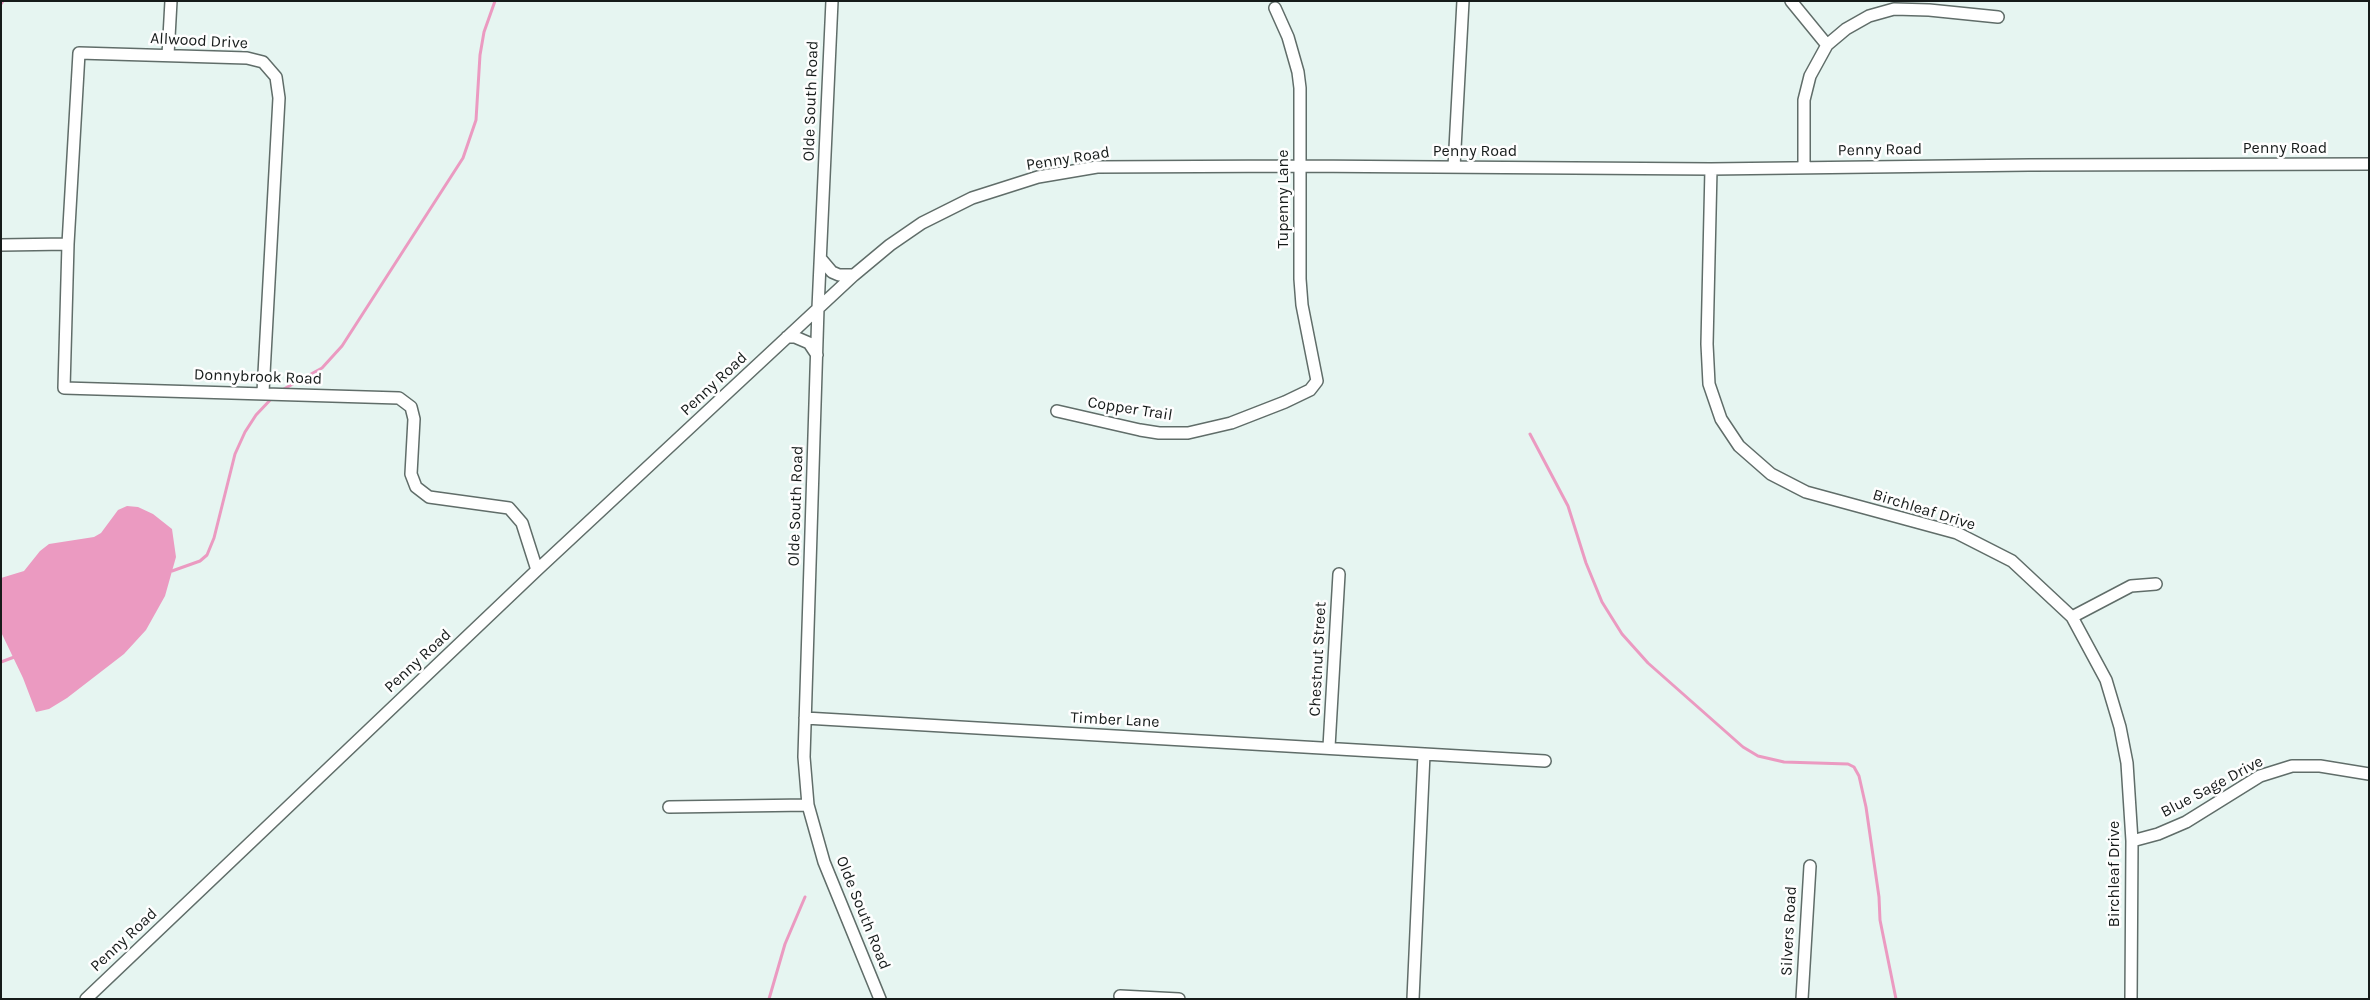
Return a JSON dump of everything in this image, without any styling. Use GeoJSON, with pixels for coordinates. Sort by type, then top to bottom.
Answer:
{"type":"FeatureCollection","features":[{"type":"Feature","properties":{"kind":"street"},"geometry":{"type":"LineString","coordinates":[[168,54],[171,1]]}},
{"type":"Feature","properties":{"kind":"street","name":"Olde South Road"},"geometry":{"type":"LineString","coordinates":[[832,1],[818,308],[804,757],[808,805],[824,862],[880,999]]}},
{"type":"Feature","properties":{"kind":"street"},"geometry":{"type":"LineString","coordinates":[[1454,166],[1463,1]]}},
{"type":"Feature","properties":{"kind":"street"},"geometry":{"type":"LineString","coordinates":[[1791,1],[1827,45]]}},
{"type":"Feature","properties":{"kind":"street"},"geometry":{"type":"LineString","coordinates":[[1804,167],[1804,100],[1810,76],[1827,45],[1846,29],[1869,16],[1894,9],[1930,5],[1998,17]]}},
{"type":"Feature","properties":{"kind":"street","name":"Tupenny Lane"},"geometry":{"type":"LineString","coordinates":[[1275,8],[1288,37],[1298,72],[1300,88],[1299,251],[1302,305],[1317,372],[1317,381],[1310,390]]}},
{"type":"Feature","properties":{"kind":"street","name":"Allwood Drive"},"geometry":{"type":"LineString","coordinates":[[68,244],[79,52],[247,58],[263,62],[276,77],[279,98],[263,392]]}},
{"type":"Feature","properties":{"kind":"street","name":"Penny Road"},"geometry":{"type":"LineString","coordinates":[[86,999],[538,570],[854,275],[890,245],[922,223],[972,198],[1038,177],[1097,168],[1454,166],[1711,169],[2369,164]]}},
{"type":"Feature","properties":{"kind":"street","name":"Birchleaf Drive"},"geometry":{"type":"LineString","coordinates":[[1711,169],[1707,344],[1709,384],[1721,419],[1739,446],[1771,474],[1806,492],[1957,533],[2012,561],[2072,617],[2106,680],[2120,727],[2127,763],[2132,841],[2131,999]]}},
{"type":"Feature","properties":{"kind":"street"},"geometry":{"type":"LineString","coordinates":[[1,246],[68,244]]}},
{"type":"Feature","properties":{"kind":"street","name":"Donnybrook Road"},"geometry":{"type":"LineString","coordinates":[[68,244],[64,388],[263,392],[399,398],[411,407],[414,419],[411,474],[416,487],[429,497],[509,508],[522,523],[538,570]]}},
{"type":"Feature","properties":{"kind":"street"},"geometry":{"type":"LineString","coordinates":[[821,259],[832,272],[839,275],[854,275]]}},
{"type":"Feature","properties":{"kind":"street"},"geometry":{"type":"LineString","coordinates":[[787,337],[796,337],[809,343],[817,355]]}},
{"type":"Feature","properties":{"kind":"street","name":"Copper Trail"},"geometry":{"type":"LineString","coordinates":[[1057,411],[1140,430],[1159,433],[1188,433],[1231,423],[1310,390]]}},
{"type":"Feature","properties":{"kind":"street","name":"Chestnut Street"},"geometry":{"type":"LineString","coordinates":[[1329,747],[1339,574]]}},
{"type":"Feature","properties":{"kind":"street"},"geometry":{"type":"LineString","coordinates":[[2072,617],[2131,586],[2156,584]]}},
{"type":"Feature","properties":{"kind":"street","name":"Timber Lane"},"geometry":{"type":"LineString","coordinates":[[805,718],[1545,761]]}},
{"type":"Feature","properties":{"kind":"street"},"geometry":{"type":"LineString","coordinates":[[1413,999],[1424,754]]}},
{"type":"Feature","properties":{"kind":"street","name":"Blue Sage Drive"},"geometry":{"type":"LineString","coordinates":[[2132,841],[2158,834],[2186,822],[2260,776],[2292,766],[2320,766],[2369,774]]}},
{"type":"Feature","properties":{"kind":"street"},"geometry":{"type":"LineString","coordinates":[[669,807],[808,805]]}},
{"type":"Feature","properties":{"kind":"street","name":"Silvers Road"},"geometry":{"type":"LineString","coordinates":[[1802,999],[1810,866]]}},
{"type":"Feature","properties":{"kind":"street"},"geometry":{"type":"LineString","coordinates":[[1120,996],[1179,999]]}},
{"type":"Feature","properties":{"kind":"shaded area"},"geometry":{"type":"Polygon","coordinates":[[[127,506],[138,507],[153,514],[172,529],[176,557],[165,596],[146,630],[124,654],[67,698],[49,709],[36,712],[23,678],[1,632],[1,578],[24,571],[40,551],[49,544],[94,537],[101,533],[118,510],[127,506]]]}},
{"type":"Feature","properties":{"kind":"waterway"},"geometry":{"type":"LineString","coordinates":[[282,390],[322,368],[342,346],[463,158],[476,120],[480,55],[484,32],[495,1]]}},
{"type":"Feature","properties":{"kind":"waterway"},"geometry":{"type":"LineString","coordinates":[[172,571],[200,561],[207,555],[214,538],[235,454],[245,432],[256,415],[273,397]]}},
{"type":"Feature","properties":{"kind":"waterway"},"geometry":{"type":"LineString","coordinates":[[1530,434],[1568,506],[1586,563],[1602,602],[1622,634],[1648,663],[1743,747],[1758,756],[1784,762],[1848,764],[1854,767],[1859,776],[1866,807],[1879,897],[1880,920],[1896,999]]}},
{"type":"Feature","properties":{"kind":"waterway"},"geometry":{"type":"LineString","coordinates":[[1,662],[17,656]]}},
{"type":"Feature","properties":{"kind":"waterway"},"geometry":{"type":"LineString","coordinates":[[769,999],[785,944],[805,897]]}}]}
